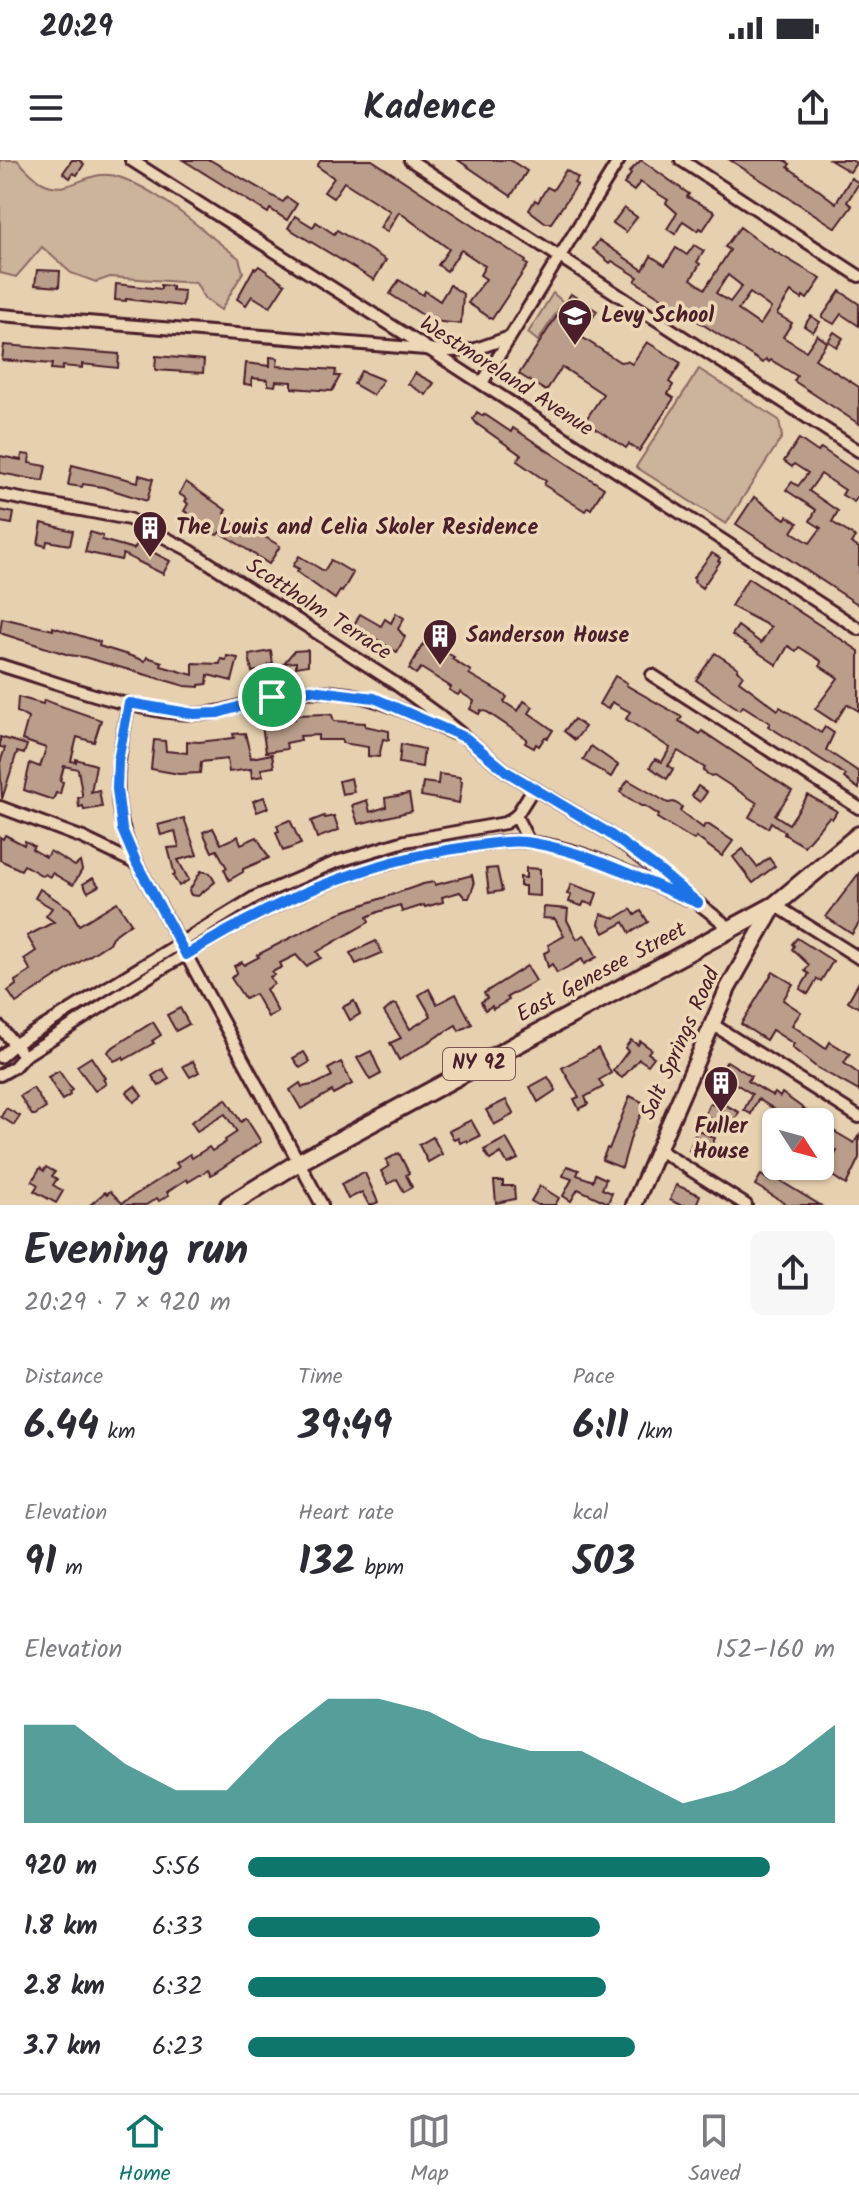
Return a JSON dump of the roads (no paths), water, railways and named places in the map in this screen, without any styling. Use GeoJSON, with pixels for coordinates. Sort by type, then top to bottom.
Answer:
{"type":"FeatureCollection","features":[{"type":"Feature","properties":{"kind":"main road","name":"East Genesee Street"},"geometry":{"type":"LineString","coordinates":[[229,1205],[299,1162],[775,905],[859,835]]}},
{"type":"Feature","properties":{"kind":"street","name":"Westmoreland Avenue"},"geometry":{"type":"LineString","coordinates":[[131,160],[482,383],[859,629]]}},
{"type":"Feature","properties":{"kind":"street"},"geometry":{"type":"LineString","coordinates":[[410,160],[859,451]]}},
{"type":"Feature","properties":{"kind":"street"},"geometry":{"type":"LineString","coordinates":[[482,383],[619,160]]}},
{"type":"Feature","properties":{"kind":"street"},"geometry":{"type":"LineString","coordinates":[[681,160],[859,276]]}},
{"type":"Feature","properties":{"kind":"street"},"geometry":{"type":"LineString","coordinates":[[0,315],[430,350],[473,350],[507,338]]}},
{"type":"Feature","properties":{"kind":"street","name":"Scottholm Terrace"},"geometry":{"type":"LineString","coordinates":[[0,495],[129,519],[189,550],[393,682],[485,756],[533,789],[607,832],[698,903]]}},
{"type":"Feature","properties":{"kind":"street"},"geometry":{"type":"LineString","coordinates":[[0,665],[129,703],[194,714],[218,713],[311,690],[338,692],[384,702],[466,738]]}},
{"type":"Feature","properties":{"kind":"street"},"geometry":{"type":"LineString","coordinates":[[652,675],[859,808]]}},
{"type":"Feature","properties":{"kind":"street"},"geometry":{"type":"LineString","coordinates":[[129,703],[118,761],[117,789],[122,829],[137,864],[322,1205]]}},
{"type":"Feature","properties":{"kind":"street"},"geometry":{"type":"LineString","coordinates":[[0,1057],[15,1044],[255,897],[336,862],[405,841],[505,823],[516,816],[533,789]]}},
{"type":"Feature","properties":{"kind":"street"},"geometry":{"type":"LineString","coordinates":[[0,807],[83,838],[137,864]]}},
{"type":"Feature","properties":{"kind":"street"},"geometry":{"type":"LineString","coordinates":[[516,816],[529,842]]}},
{"type":"Feature","properties":{"kind":"street"},"geometry":{"type":"LineString","coordinates":[[0,1075],[14,1067],[24,1056],[259,913],[298,893],[341,877],[425,853],[506,842],[529,842],[576,852],[698,903],[730,928]]}},
{"type":"Feature","properties":{"kind":"street"},"geometry":{"type":"LineString","coordinates":[[775,905],[859,958]]}},
{"type":"Feature","properties":{"kind":"street","name":"Salt Springs Road"},"geometry":{"type":"LineString","coordinates":[[634,1205],[712,1024],[744,958],[775,905]]}},
{"type":"Feature","properties":{"kind":"street"},"geometry":{"type":"LineString","coordinates":[[712,1024],[859,1117]]}},
{"type":"Feature","properties":{"kind":"street"},"geometry":{"type":"LineString","coordinates":[[0,1027],[24,1056]]}},
{"type":"Feature","properties":{"kind":"street"},"geometry":{"type":"LineString","coordinates":[[659,1150],[746,1205]]}},
{"type":"Feature","properties":{"kind":"place","name":"Levy School"},"geometry":{"type":"Point","coordinates":[575,347]}},
{"type":"Feature","properties":{"kind":"place","name":"The Louis and Celia Skoler Residence"},"geometry":{"type":"Point","coordinates":[150,559]}},
{"type":"Feature","properties":{"kind":"place","name":"Sanderson House"},"geometry":{"type":"Point","coordinates":[440,667]}},
{"type":"Feature","properties":{"kind":"place","name":"Fuller House"},"geometry":{"type":"Point","coordinates":[721,1114]}}]}
